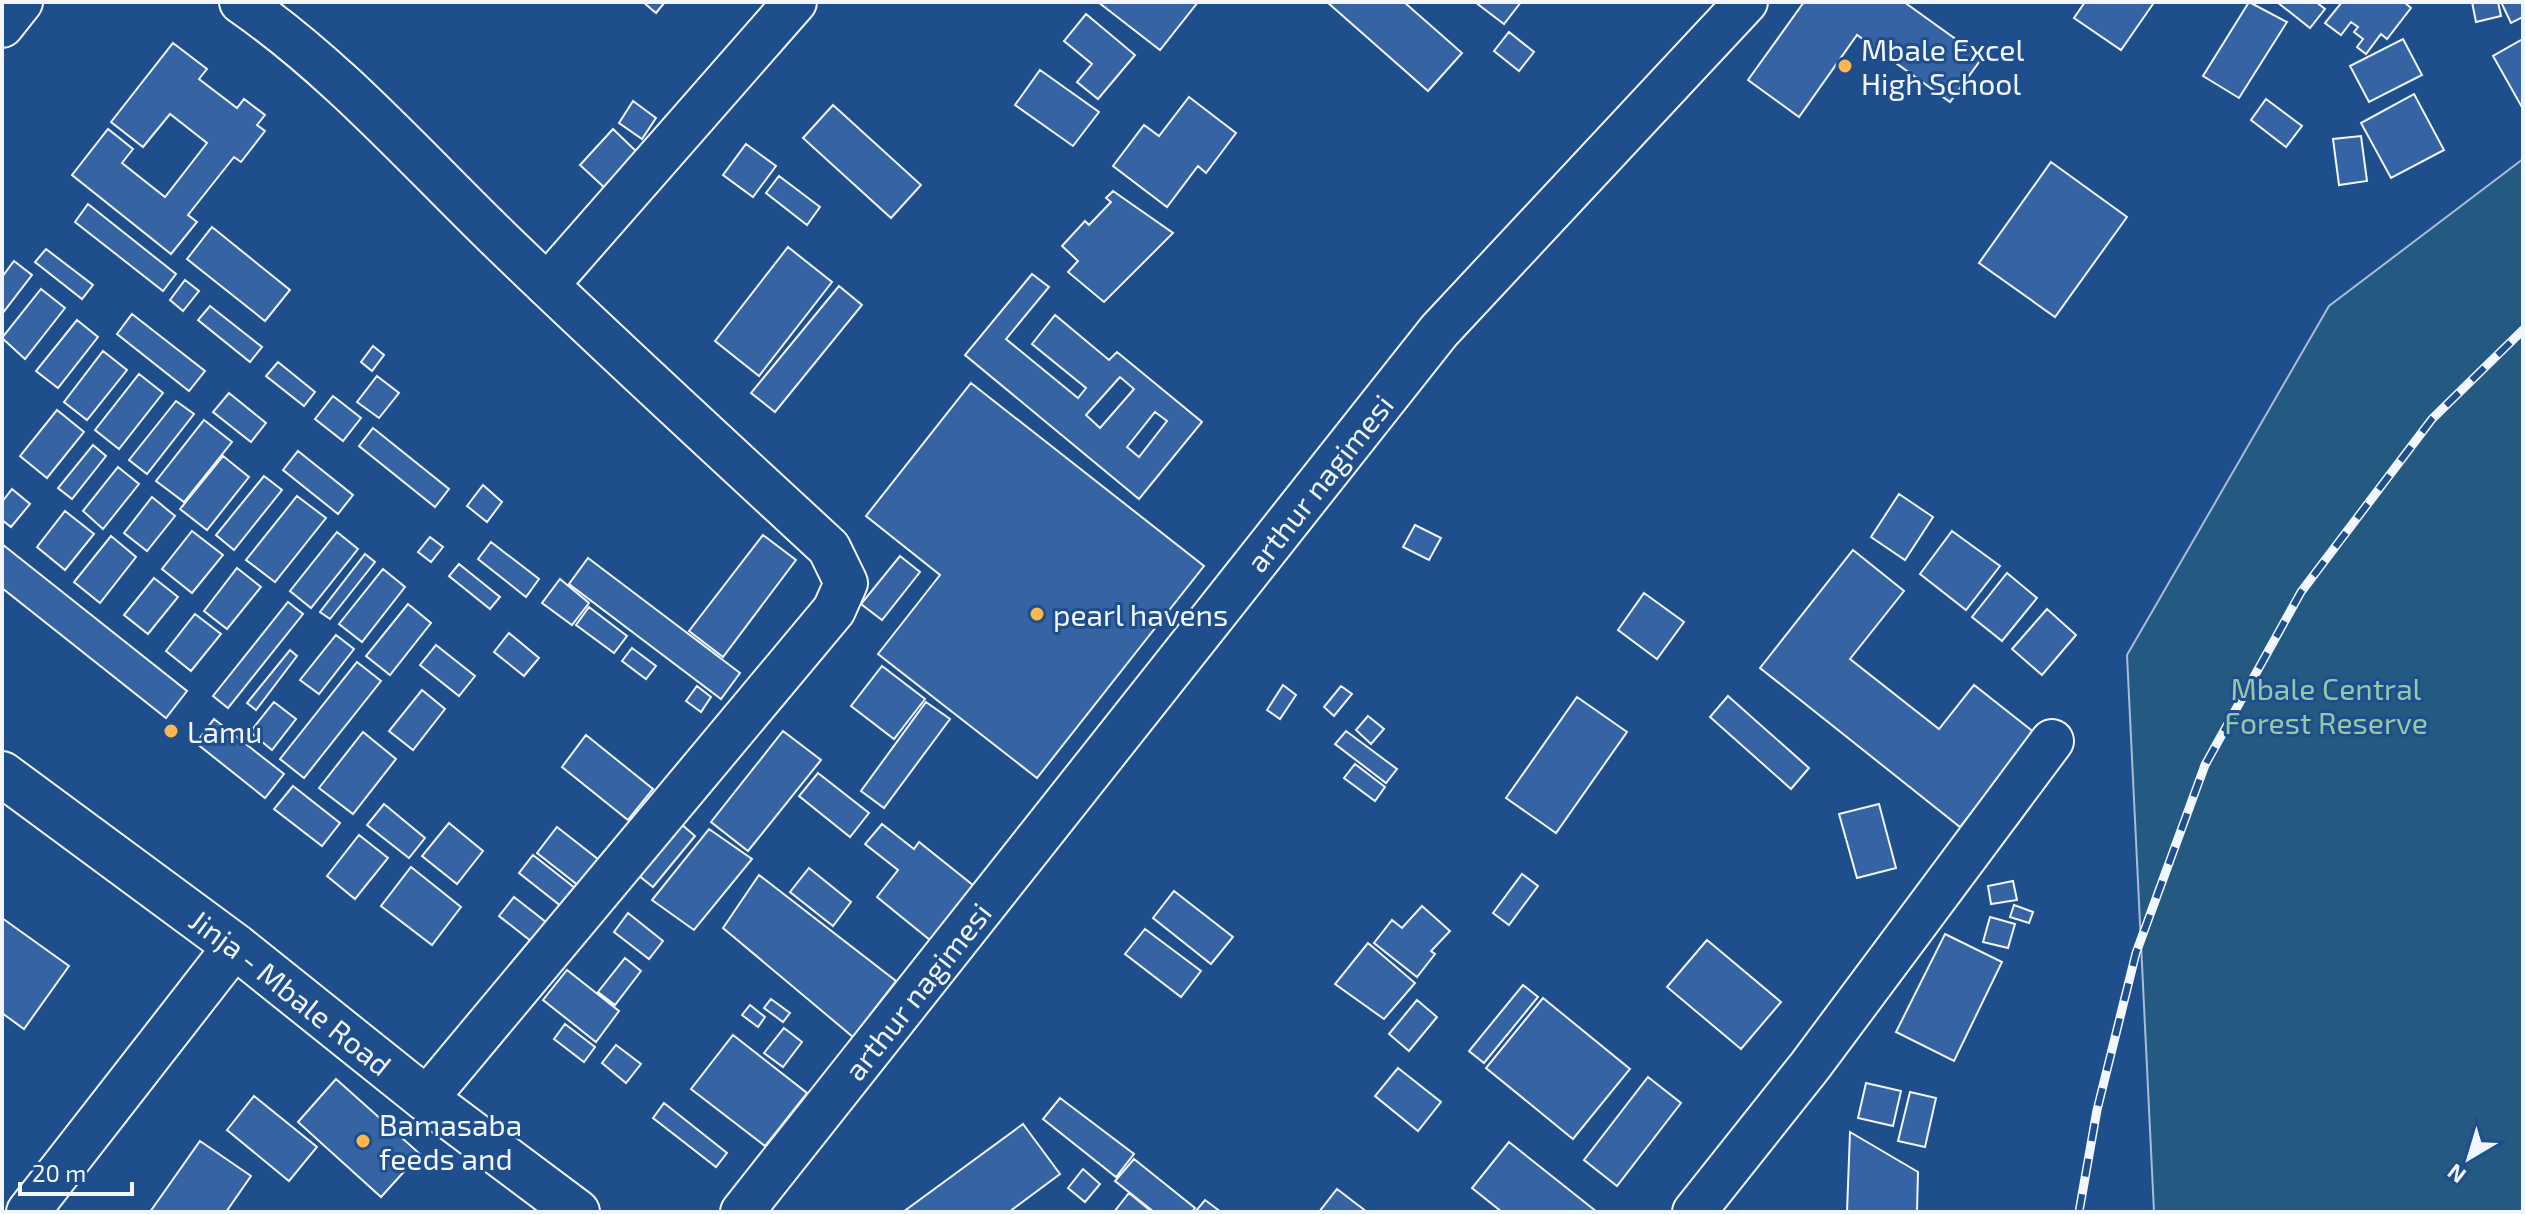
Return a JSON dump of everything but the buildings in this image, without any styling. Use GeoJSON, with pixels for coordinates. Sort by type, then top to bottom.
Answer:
{"type":"FeatureCollection","features":[{"type":"Feature","properties":{"kind":"main road","name":"Jinja - Mbale Road"},"geometry":{"type":"LineString","coordinates":[[2,774],[235,946],[426,1099],[577,1212]]}},
{"type":"Feature","properties":{"kind":"street"},"geometry":{"type":"LineString","coordinates":[[2,26],[21,2]]}},
{"type":"Feature","properties":{"kind":"street"},"geometry":{"type":"LineString","coordinates":[[241,2],[286,14],[547,285],[829,548],[846,583],[834,610],[426,1099]]}},
{"type":"Feature","properties":{"kind":"street"},"geometry":{"type":"LineString","coordinates":[[547,285],[795,2]]}},
{"type":"Feature","properties":{"kind":"street","name":"arthur nagimesi"},"geometry":{"type":"LineString","coordinates":[[742,1212],[1439,331],[1746,2]]}},
{"type":"Feature","properties":{"kind":"street"},"geometry":{"type":"LineString","coordinates":[[1694,1212],[1810,1066],[2052,741]]}},
{"type":"Feature","properties":{"kind":"street"},"geometry":{"type":"LineString","coordinates":[[28,1212],[235,946]]}},
{"type":"Feature","properties":{"kind":"green space","name":"Mbale Central Forest Reserve"},"geometry":{"type":"Polygon","coordinates":[[[2523,159],[2523,1212],[2154,1212],[2127,655],[2329,306],[2523,159]]]}},
{"type":"Feature","properties":{"kind":"railway"},"geometry":{"type":"LineString","coordinates":[[2079,1212],[2097,1110],[2136,953],[2205,765],[2301,592],[2432,419],[2523,330]]}},
{"type":"Feature","properties":{"kind":"place","name":"Mbale Excel High School"},"geometry":{"type":"Point","coordinates":[1845,66]}},
{"type":"Feature","properties":{"kind":"place","name":"pearl havens"},"geometry":{"type":"Point","coordinates":[1037,614]}},
{"type":"Feature","properties":{"kind":"place","name":"Lamu"},"geometry":{"type":"Point","coordinates":[171,731]}},
{"type":"Feature","properties":{"kind":"place","name":"Bamasaba feeds and"},"geometry":{"type":"Point","coordinates":[363,1141]}}]}
